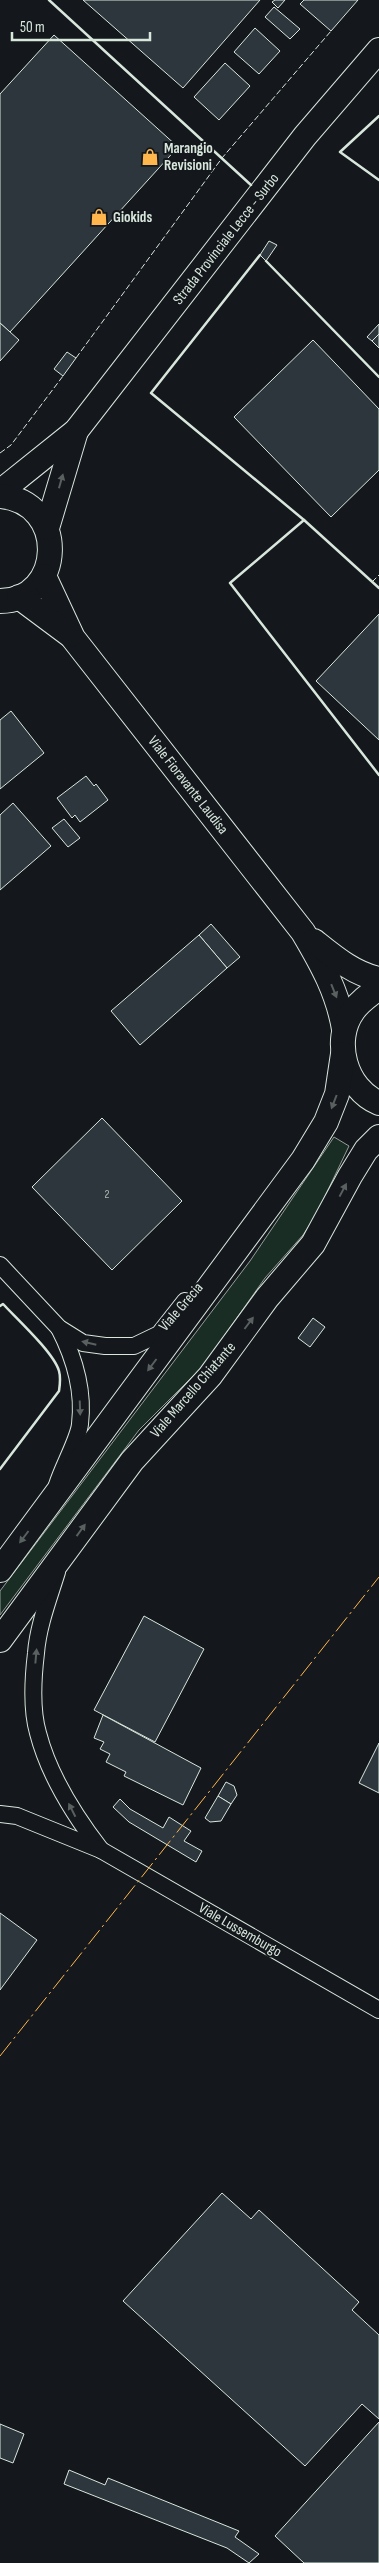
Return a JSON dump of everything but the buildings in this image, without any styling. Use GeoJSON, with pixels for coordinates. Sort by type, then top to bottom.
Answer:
{"type":"FeatureCollection","features":[{"type":"Feature","properties":{"kind":"street","name":"Strada Provinciale Lecce - Surbo"},"geometry":{"type":"LineString","coordinates":[[0,492],[76,431],[305,136],[379,50]]}},
{"type":"Feature","properties":{"kind":"street","name":"Strada Provinciale Lecce - Surbo"},"geometry":{"type":"LineString","coordinates":[[47,528],[76,431]]}},
{"type":"Feature","properties":{"kind":"street"},"geometry":{"type":"LineString","coordinates":[[0,496],[11,497],[26,503],[38,514],[47,528],[51,544],[50,560],[44,576],[33,588],[5,600]]}},
{"type":"Feature","properties":{"kind":"street","name":"Viale Fioravante Laudisa"},"geometry":{"type":"LineString","coordinates":[[44,576],[73,638],[303,932],[327,972],[340,1006],[344,1030]]}},
{"type":"Feature","properties":{"kind":"street","name":"Viale Fioravante Laudisa"},"geometry":{"type":"LineString","coordinates":[[5,600],[73,638]]}},
{"type":"Feature","properties":{"kind":"street","name":"Viale Fioravante Laudisa"},"geometry":{"type":"LineString","coordinates":[[303,932],[338,961],[368,977],[379,979]]}},
{"type":"Feature","properties":{"kind":"street"},"geometry":{"type":"LineString","coordinates":[[0,1570],[303,1160],[326,1122],[337,1094],[343,1054],[344,1030],[358,1005],[364,998],[379,988]]}},
{"type":"Feature","properties":{"kind":"street"},"geometry":{"type":"LineString","coordinates":[[343,1054],[349,1073],[360,1090],[379,1103]]}},
{"type":"Feature","properties":{"kind":"street","name":"Viale Marcello Chiatante"},"geometry":{"type":"LineString","coordinates":[[0,1640],[132,1461],[210,1376],[267,1298],[313,1244],[366,1150],[379,1137]]}},
{"type":"Feature","properties":{"kind":"street","name":"Viale Grecia"},"geometry":{"type":"LineString","coordinates":[[0,1265],[59,1328],[83,1343],[105,1346],[134,1346],[159,1334],[193,1292],[238,1250]]}},
{"type":"Feature","properties":{"kind":"street","name":"Viale Grecia"},"geometry":{"type":"LineString","coordinates":[[53,1497],[62,1468],[80,1425],[79,1391],[73,1356],[59,1328]]}},
{"type":"Feature","properties":{"kind":"street","name":"Viale Lussemburgo"},"geometry":{"type":"LineString","coordinates":[[61,1557],[36,1652],[34,1692],[38,1732],[57,1782],[76,1819],[100,1850]]}},
{"type":"Feature","properties":{"kind":"street","name":"Viale Lussemburgo"},"geometry":{"type":"LineString","coordinates":[[0,1814],[17,1816],[100,1850],[379,2010]]}},
{"type":"Feature","properties":{"kind":"green space"},"geometry":{"type":"Polygon","coordinates":[[[334,1137],[349,1146],[315,1217],[303,1235],[265,1278],[203,1366],[139,1430],[0,1615],[0,1591],[250,1261],[334,1137]]]}},
{"type":"Feature","properties":{"kind":"fence"},"geometry":{"type":"LineString","coordinates":[[76,358],[222,158],[331,31]]}},
{"type":"Feature","properties":{"kind":"fence"},"geometry":{"type":"LineString","coordinates":[[0,453],[11,445],[63,376]]}},
{"type":"Feature","properties":{"kind":"fence"},"geometry":{"type":"LineString","coordinates":[[372,582],[379,575]]}},
{"type":"Feature","properties":{"kind":"wall"},"geometry":{"type":"LineString","coordinates":[[49,0],[251,185]]}},
{"type":"Feature","properties":{"kind":"wall"},"geometry":{"type":"LineString","coordinates":[[379,116],[340,152],[379,180]]}},
{"type":"Feature","properties":{"kind":"wall"},"geometry":{"type":"LineString","coordinates":[[260,255],[151,393],[304,520]]}},
{"type":"Feature","properties":{"kind":"wall"},"geometry":{"type":"LineString","coordinates":[[266,261],[379,377]]}},
{"type":"Feature","properties":{"kind":"wall"},"geometry":{"type":"LineString","coordinates":[[379,588],[304,520],[230,583],[379,775]]}},
{"type":"Feature","properties":{"kind":"wall"},"geometry":{"type":"LineString","coordinates":[[0,1306],[3,1304],[43,1346],[56,1364],[60,1379],[59,1391],[0,1469]]}},
{"type":"Feature","properties":{"kind":"power"},"geometry":{"type":"LineString","coordinates":[[0,2056],[379,1577]]}},
{"type":"Feature","properties":{"kind":"place","name":"Marangio Revisioni"},"geometry":{"type":"Point","coordinates":[150,157]}},
{"type":"Feature","properties":{"kind":"place","name":"Giokids"},"geometry":{"type":"Point","coordinates":[99,217]}}]}
